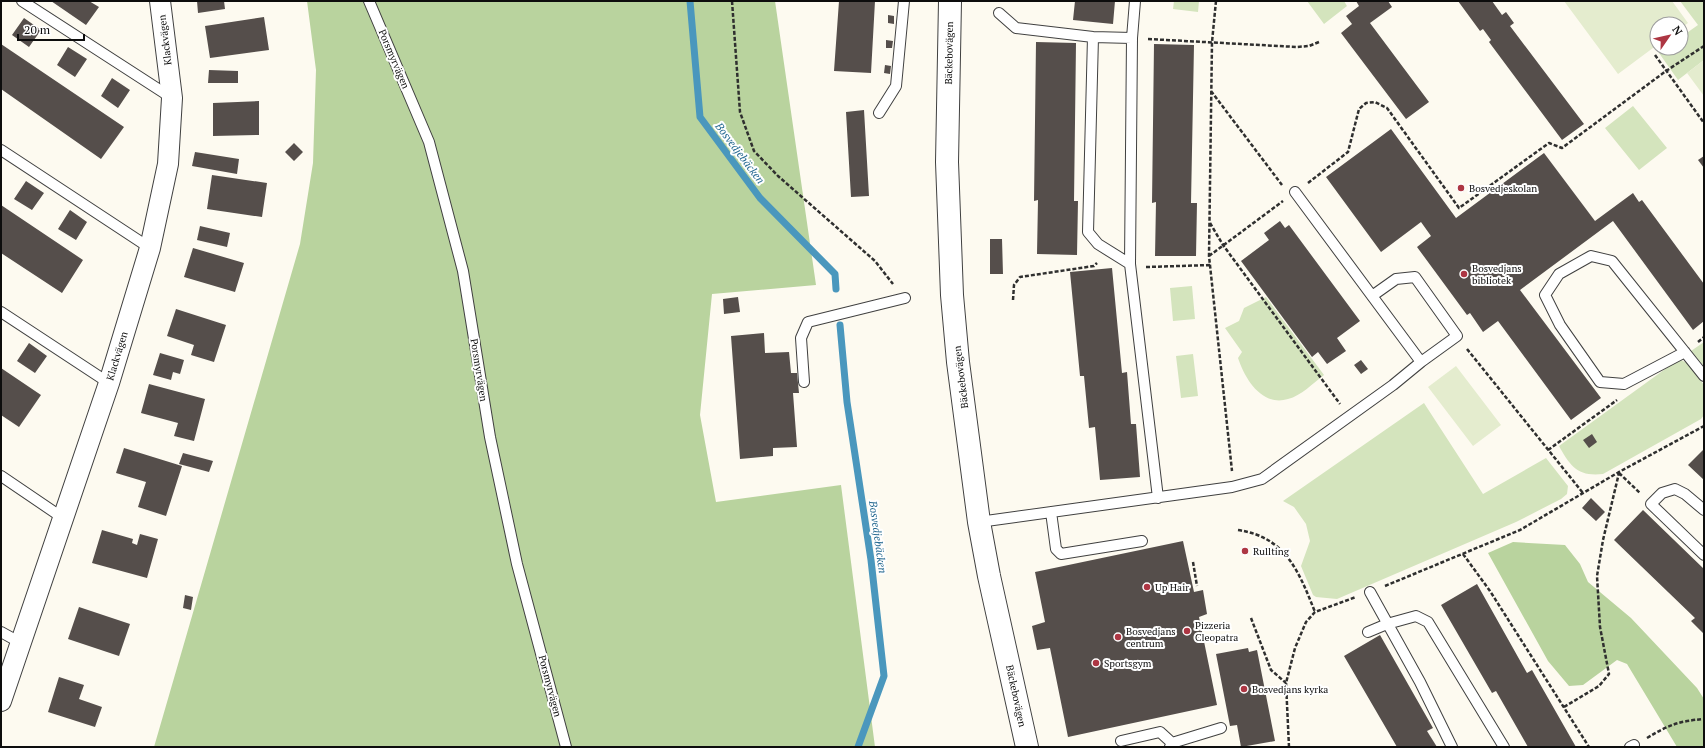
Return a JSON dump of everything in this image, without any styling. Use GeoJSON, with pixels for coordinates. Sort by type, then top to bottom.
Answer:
{"type":"FeatureCollection","features":[{"type":"Feature","properties":{"kind":"street","name":"Klackvägen"},"geometry":{"type":"LineString","coordinates":[[1,701],[109,383],[150,248],[168,164],[172,98],[160,1]]}},
{"type":"Feature","properties":{"kind":"street","name":"Bäckebovägen"},"geometry":{"type":"LineString","coordinates":[[950,1],[947,162],[952,295],[958,362],[979,522],[989,576],[1027,747]]}},
{"type":"Feature","properties":{"kind":"lane"},"geometry":{"type":"LineString","coordinates":[[22,1],[172,98]]}},
{"type":"Feature","properties":{"kind":"lane","name":"Porsmyrvägen"},"geometry":{"type":"LineString","coordinates":[[369,1],[429,142],[463,271],[490,437],[517,564],[566,747]]}},
{"type":"Feature","properties":{"kind":"lane"},"geometry":{"type":"LineString","coordinates":[[879,113],[896,86],[904,1]]}},
{"type":"Feature","properties":{"kind":"lane"},"geometry":{"type":"LineString","coordinates":[[1135,1],[1132,38],[1130,264],[1158,498]]}},
{"type":"Feature","properties":{"kind":"lane"},"geometry":{"type":"LineString","coordinates":[[999,13],[1016,28],[1093,37],[1132,38]]}},
{"type":"Feature","properties":{"kind":"lane"},"geometry":{"type":"LineString","coordinates":[[1093,37],[1088,232],[1098,244],[1130,264]]}},
{"type":"Feature","properties":{"kind":"lane"},"geometry":{"type":"LineString","coordinates":[[1,150],[150,248]]}},
{"type":"Feature","properties":{"kind":"lane"},"geometry":{"type":"LineString","coordinates":[[1293,194],[1421,362]]}},
{"type":"Feature","properties":{"kind":"lane"},"geometry":{"type":"LineString","coordinates":[[1685,352],[1624,384],[1600,382],[1560,325],[1545,295],[1559,274],[1591,256],[1612,261],[1685,352],[1704,376]]}},
{"type":"Feature","properties":{"kind":"lane"},"geometry":{"type":"LineString","coordinates":[[979,522],[1232,487],[1262,479],[1457,336],[1415,277],[1396,279],[1372,296]]}},
{"type":"Feature","properties":{"kind":"lane"},"geometry":{"type":"LineString","coordinates":[[804,382],[801,338],[808,322],[905,298]]}},
{"type":"Feature","properties":{"kind":"lane"},"geometry":{"type":"LineString","coordinates":[[1,312],[109,383]]}},
{"type":"Feature","properties":{"kind":"lane"},"geometry":{"type":"LineString","coordinates":[[1,476],[63,518]]}},
{"type":"Feature","properties":{"kind":"lane"},"geometry":{"type":"LineString","coordinates":[[1704,510],[1685,494],[1675,489],[1662,493],[1651,504],[1704,555]]}},
{"type":"Feature","properties":{"kind":"lane"},"geometry":{"type":"LineString","coordinates":[[1051,512],[1056,549],[1061,554],[1142,541]]}},
{"type":"Feature","properties":{"kind":"lane"},"geometry":{"type":"LineString","coordinates":[[1370,592],[1420,682],[1452,747]]}},
{"type":"Feature","properties":{"kind":"lane"},"geometry":{"type":"LineString","coordinates":[[1368,632],[1387,624],[1416,616],[1428,622],[1504,747]]}},
{"type":"Feature","properties":{"kind":"lane"},"geometry":{"type":"LineString","coordinates":[[1,632],[21,643]]}},
{"type":"Feature","properties":{"kind":"lane"},"geometry":{"type":"LineString","coordinates":[[1121,741],[1160,732],[1171,745],[1221,728]]}},
{"type":"Feature","properties":{"kind":"path"},"geometry":{"type":"LineString","coordinates":[[732,1],[740,112],[754,151],[778,176],[875,261],[905,298]]}},
{"type":"Feature","properties":{"kind":"path"},"geometry":{"type":"LineString","coordinates":[[1216,1],[1212,42],[1209,256],[1233,476],[1232,487]]}},
{"type":"Feature","properties":{"kind":"path"},"geometry":{"type":"LineString","coordinates":[[1132,38],[1297,47],[1309,46],[1319,42]]}},
{"type":"Feature","properties":{"kind":"path"},"geometry":{"type":"LineString","coordinates":[[1209,256],[1348,152],[1359,109],[1366,103],[1375,102],[1387,108],[1459,208],[1549,143],[1562,148],[1666,71],[1704,46]]}},
{"type":"Feature","properties":{"kind":"path"},"geometry":{"type":"LineString","coordinates":[[1656,56],[1704,123]]}},
{"type":"Feature","properties":{"kind":"path"},"geometry":{"type":"LineString","coordinates":[[1211,91],[1293,194]]}},
{"type":"Feature","properties":{"kind":"path"},"geometry":{"type":"LineString","coordinates":[[1210,224],[1223,245],[1342,408]]}},
{"type":"Feature","properties":{"kind":"path"},"geometry":{"type":"LineString","coordinates":[[1130,264],[1143,267],[1210,266]]}},
{"type":"Feature","properties":{"kind":"path"},"geometry":{"type":"LineString","coordinates":[[1013,300],[1014,285],[1020,277],[1094,266]]}},
{"type":"Feature","properties":{"kind":"path"},"geometry":{"type":"LineString","coordinates":[[1457,336],[1583,494]]}},
{"type":"Feature","properties":{"kind":"path"},"geometry":{"type":"LineString","coordinates":[[1548,450],[1627,392],[1624,384]]}},
{"type":"Feature","properties":{"kind":"path"},"geometry":{"type":"LineString","coordinates":[[1289,747],[1286,683],[1294,648],[1306,622],[1315,612],[1370,592],[1520,530],[1619,472],[1704,426]]}},
{"type":"Feature","properties":{"kind":"path"},"geometry":{"type":"LineString","coordinates":[[1619,472],[1651,504]]}},
{"type":"Feature","properties":{"kind":"path"},"geometry":{"type":"LineString","coordinates":[[1564,707],[1599,686],[1609,674],[1600,627],[1597,576],[1603,540],[1619,472]]}},
{"type":"Feature","properties":{"kind":"path"},"geometry":{"type":"LineString","coordinates":[[1238,530],[1262,536],[1274,543],[1285,553],[1296,567],[1315,612]]}},
{"type":"Feature","properties":{"kind":"path"},"geometry":{"type":"LineString","coordinates":[[1463,554],[1490,591],[1589,747]]}},
{"type":"Feature","properties":{"kind":"path"},"geometry":{"type":"LineString","coordinates":[[1193,562],[1197,586]]}},
{"type":"Feature","properties":{"kind":"path"},"geometry":{"type":"LineString","coordinates":[[1251,618],[1271,670],[1286,683]]}},
{"type":"Feature","properties":{"kind":"path"},"geometry":{"type":"LineString","coordinates":[[1632,746],[1667,726],[1690,720],[1704,719]]}},
{"type":"Feature","properties":{"kind":"green space"},"geometry":{"type":"Polygon","coordinates":[[[307,1],[775,1],[816,285],[712,294],[700,415],[716,502],[841,485],[875,747],[154,747],[300,244],[313,163],[316,70],[307,1]]]}},
{"type":"Feature","properties":{"kind":"green space"},"geometry":{"type":"Polygon","coordinates":[[[1174,1],[1199,1],[1198,12],[1173,9],[1174,1]]]}},
{"type":"Feature","properties":{"kind":"green space"},"geometry":{"type":"Polygon","coordinates":[[[1307,1],[1344,1],[1347,6],[1324,24],[1307,1]]]}},
{"type":"Feature","properties":{"kind":"green space"},"geometry":{"type":"Polygon","coordinates":[[[1564,1],[1672,1],[1683,16],[1649,16],[1649,51],[1618,74],[1564,1]]]}},
{"type":"Feature","properties":{"kind":"green space"},"geometry":{"type":"Polygon","coordinates":[[[1680,1],[1704,1],[1704,60],[1678,80],[1661,56],[1689,56],[1689,31],[1698,25],[1680,1]]]}},
{"type":"Feature","properties":{"kind":"green space"},"geometry":{"type":"Polygon","coordinates":[[[1704,60],[1704,96],[1687,73],[1704,60]]]}},
{"type":"Feature","properties":{"kind":"green space"},"geometry":{"type":"Polygon","coordinates":[[[1633,106],[1667,148],[1639,170],[1605,128],[1633,106]]]}},
{"type":"Feature","properties":{"kind":"green space"},"geometry":{"type":"Polygon","coordinates":[[[1192,286],[1195,319],[1173,321],[1170,288],[1192,286]]]}},
{"type":"Feature","properties":{"kind":"green space"},"geometry":{"type":"Polygon","coordinates":[[[1266,297],[1324,375],[1302,392],[1288,399],[1270,399],[1256,389],[1250,382],[1241,366],[1238,358],[1242,352],[1225,328],[1239,321],[1244,308],[1266,297]]]}},
{"type":"Feature","properties":{"kind":"green space"},"geometry":{"type":"Polygon","coordinates":[[[1704,342],[1704,366],[1691,351],[1704,342]]]}},
{"type":"Feature","properties":{"kind":"green space"},"geometry":{"type":"Polygon","coordinates":[[[1193,354],[1198,396],[1181,398],[1176,356],[1193,354]]]}},
{"type":"Feature","properties":{"kind":"green space"},"geometry":{"type":"Polygon","coordinates":[[[1679,359],[1687,363],[1704,385],[1704,415],[1701,419],[1603,474],[1587,474],[1576,469],[1567,459],[1559,446],[1679,359]]]}},
{"type":"Feature","properties":{"kind":"green space"},"geometry":{"type":"Polygon","coordinates":[[[1456,366],[1501,425],[1473,446],[1428,387],[1456,366]]]}},
{"type":"Feature","properties":{"kind":"green space"},"geometry":{"type":"Polygon","coordinates":[[[1424,403],[1483,494],[1546,458],[1568,486],[1567,494],[1561,499],[1516,522],[1337,599],[1316,597],[1313,595],[1301,566],[1310,541],[1306,524],[1294,507],[1283,501],[1424,403]]]}},
{"type":"Feature","properties":{"kind":"green space"},"geometry":{"type":"Polygon","coordinates":[[[1513,542],[1565,545],[1580,564],[1588,582],[1631,618],[1697,688],[1704,699],[1704,747],[1677,747],[1627,664],[1617,660],[1583,685],[1569,686],[1548,661],[1488,553],[1513,542]]]}},
{"type":"Feature","properties":{"kind":"building"},"geometry":{"type":"Polygon","coordinates":[[[51,1],[89,1],[99,7],[86,25],[51,1]]]}},
{"type":"Feature","properties":{"kind":"building"},"geometry":{"type":"Polygon","coordinates":[[[197,1],[224,1],[225,9],[198,13],[197,1]]]}},
{"type":"Feature","properties":{"kind":"building"},"geometry":{"type":"Polygon","coordinates":[[[839,1],[875,1],[871,73],[834,71],[839,1]]]}},
{"type":"Feature","properties":{"kind":"building"},"geometry":{"type":"Polygon","coordinates":[[[1075,1],[1115,1],[1113,24],[1073,20],[1075,1]]]}},
{"type":"Feature","properties":{"kind":"building"},"geometry":{"type":"Polygon","coordinates":[[[1356,1],[1388,1],[1392,7],[1370,23],[1429,102],[1406,119],[1341,33],[1352,24],[1346,16],[1359,6],[1356,1]]]}},
{"type":"Feature","properties":{"kind":"building"},"geometry":{"type":"Polygon","coordinates":[[[1458,1],[1492,1],[1502,15],[1506,12],[1514,23],[1510,26],[1584,124],[1562,140],[1489,42],[1491,40],[1483,29],[1480,31],[1458,1]]]}},
{"type":"Feature","properties":{"kind":"building"},"geometry":{"type":"Polygon","coordinates":[[[888,15],[894,16],[894,24],[888,23],[888,15]]]}},
{"type":"Feature","properties":{"kind":"building"},"geometry":{"type":"Polygon","coordinates":[[[264,17],[269,50],[210,58],[205,26],[264,17]]]}},
{"type":"Feature","properties":{"kind":"building"},"geometry":{"type":"Polygon","coordinates":[[[24,18],[41,30],[29,47],[12,35],[24,18]]]}},
{"type":"Feature","properties":{"kind":"building"},"geometry":{"type":"Polygon","coordinates":[[[886,40],[893,41],[892,48],[886,48],[886,40]]]}},
{"type":"Feature","properties":{"kind":"building"},"geometry":{"type":"Polygon","coordinates":[[[1036,42],[1076,43],[1074,201],[1078,201],[1077,255],[1037,254],[1038,200],[1034,201],[1036,42]]]}},
{"type":"Feature","properties":{"kind":"building"},"geometry":{"type":"Polygon","coordinates":[[[1,44],[124,127],[101,159],[1,89],[1,44]]]}},
{"type":"Feature","properties":{"kind":"building"},"geometry":{"type":"Polygon","coordinates":[[[1154,44],[1194,45],[1191,203],[1197,203],[1196,256],[1155,256],[1156,202],[1152,203],[1154,44]]]}},
{"type":"Feature","properties":{"kind":"building"},"geometry":{"type":"Polygon","coordinates":[[[68,47],[87,59],[75,77],[57,65],[68,47]]]}},
{"type":"Feature","properties":{"kind":"building"},"geometry":{"type":"Polygon","coordinates":[[[885,65],[891,66],[890,74],[884,73],[885,65]]]}},
{"type":"Feature","properties":{"kind":"building"},"geometry":{"type":"Polygon","coordinates":[[[209,70],[238,71],[238,83],[208,83],[209,70]]]}},
{"type":"Feature","properties":{"kind":"building"},"geometry":{"type":"Polygon","coordinates":[[[112,78],[130,90],[118,108],[101,96],[112,78]]]}},
{"type":"Feature","properties":{"kind":"building"},"geometry":{"type":"Polygon","coordinates":[[[259,101],[259,135],[213,136],[213,103],[259,101]]]}},
{"type":"Feature","properties":{"kind":"building"},"geometry":{"type":"Polygon","coordinates":[[[864,110],[869,196],[851,197],[846,112],[864,110]]]}},
{"type":"Feature","properties":{"kind":"building"},"geometry":{"type":"Polygon","coordinates":[[[1391,129],[1456,218],[1544,153],[1595,221],[1633,193],[1639,202],[1642,200],[1704,284],[1704,321],[1693,330],[1613,221],[1520,290],[1601,398],[1571,420],[1498,321],[1483,332],[1470,313],[1467,315],[1417,247],[1431,236],[1421,222],[1381,252],[1326,177],[1391,129]]]}},
{"type":"Feature","properties":{"kind":"building"},"geometry":{"type":"Polygon","coordinates":[[[294,143],[303,152],[294,161],[285,152],[294,143]]]}},
{"type":"Feature","properties":{"kind":"building"},"geometry":{"type":"Polygon","coordinates":[[[195,152],[239,159],[237,174],[192,166],[195,152]]]}},
{"type":"Feature","properties":{"kind":"building"},"geometry":{"type":"Polygon","coordinates":[[[1704,156],[1704,168],[1698,160],[1704,156]]]}},
{"type":"Feature","properties":{"kind":"building"},"geometry":{"type":"Polygon","coordinates":[[[212,175],[267,183],[262,217],[207,209],[212,175]]]}},
{"type":"Feature","properties":{"kind":"building"},"geometry":{"type":"Polygon","coordinates":[[[26,181],[44,193],[32,210],[14,199],[26,181]]]}},
{"type":"Feature","properties":{"kind":"building"},"geometry":{"type":"Polygon","coordinates":[[[1,205],[83,260],[62,293],[1,253],[1,205]]]}},
{"type":"Feature","properties":{"kind":"building"},"geometry":{"type":"Polygon","coordinates":[[[70,210],[87,222],[76,240],[58,229],[70,210]]]}},
{"type":"Feature","properties":{"kind":"building"},"geometry":{"type":"Polygon","coordinates":[[[1280,221],[1285,228],[1289,225],[1360,321],[1337,338],[1346,351],[1327,364],[1318,352],[1312,357],[1241,261],[1269,240],[1264,233],[1280,221]]]}},
{"type":"Feature","properties":{"kind":"building"},"geometry":{"type":"Polygon","coordinates":[[[200,226],[230,233],[227,247],[197,240],[200,226]]]}},
{"type":"Feature","properties":{"kind":"building"},"geometry":{"type":"Polygon","coordinates":[[[990,239],[1002,239],[1003,274],[990,274],[990,239]]]}},
{"type":"Feature","properties":{"kind":"building"},"geometry":{"type":"Polygon","coordinates":[[[193,248],[244,263],[235,292],[184,277],[193,248]]]}},
{"type":"Feature","properties":{"kind":"building"},"geometry":{"type":"Polygon","coordinates":[[[1112,268],[1122,373],[1127,372],[1131,424],[1136,424],[1140,477],[1100,480],[1095,427],[1089,428],[1084,376],[1080,376],[1070,272],[1112,268]]]}},
{"type":"Feature","properties":{"kind":"building"},"geometry":{"type":"Polygon","coordinates":[[[738,297],[740,312],[724,314],[723,299],[738,297]]]}},
{"type":"Feature","properties":{"kind":"building"},"geometry":{"type":"Polygon","coordinates":[[[176,309],[226,325],[214,362],[191,355],[194,345],[167,336],[176,309]]]}},
{"type":"Feature","properties":{"kind":"building"},"geometry":{"type":"Polygon","coordinates":[[[764,333],[765,353],[789,352],[791,373],[797,373],[799,393],[793,393],[797,447],[773,448],[773,456],[740,459],[731,336],[764,333]]]}},
{"type":"Feature","properties":{"kind":"building"},"geometry":{"type":"Polygon","coordinates":[[[29,343],[47,356],[35,373],[17,361],[29,343]]]}},
{"type":"Feature","properties":{"kind":"building"},"geometry":{"type":"Polygon","coordinates":[[[160,353],[184,360],[180,374],[173,372],[171,380],[153,375],[160,353]]]}},
{"type":"Feature","properties":{"kind":"building"},"geometry":{"type":"Polygon","coordinates":[[[1361,360],[1368,369],[1361,374],[1354,365],[1361,360]]]}},
{"type":"Feature","properties":{"kind":"building"},"geometry":{"type":"Polygon","coordinates":[[[1,368],[41,395],[19,427],[1,415],[1,368]]]}},
{"type":"Feature","properties":{"kind":"building"},"geometry":{"type":"Polygon","coordinates":[[[149,384],[205,399],[194,441],[174,436],[178,423],[141,413],[149,384]]]}},
{"type":"Feature","properties":{"kind":"building"},"geometry":{"type":"Polygon","coordinates":[[[1592,434],[1597,442],[1589,448],[1583,440],[1592,434]]]}},
{"type":"Feature","properties":{"kind":"building"},"geometry":{"type":"Polygon","coordinates":[[[124,448],[182,466],[166,516],[138,507],[146,482],[116,473],[124,448]]]}},
{"type":"Feature","properties":{"kind":"building"},"geometry":{"type":"Polygon","coordinates":[[[1704,449],[1704,480],[1688,465],[1704,449]]]}},
{"type":"Feature","properties":{"kind":"building"},"geometry":{"type":"Polygon","coordinates":[[[183,453],[213,461],[209,472],[179,464],[183,453]]]}},
{"type":"Feature","properties":{"kind":"building"},"geometry":{"type":"Polygon","coordinates":[[[1591,498],[1605,512],[1596,521],[1582,508],[1591,498]]]}},
{"type":"Feature","properties":{"kind":"building"},"geometry":{"type":"Polygon","coordinates":[[[1643,510],[1704,569],[1704,634],[1691,621],[1695,618],[1614,540],[1643,510]]]}},
{"type":"Feature","properties":{"kind":"building"},"geometry":{"type":"Polygon","coordinates":[[[102,530],[133,539],[132,543],[137,545],[140,534],[158,539],[147,578],[92,563],[102,530]]]}},
{"type":"Feature","properties":{"kind":"building","name":"Bosvedjans centrum"},"geometry":{"type":"Polygon","coordinates":[[[1183,541],[1194,592],[1203,590],[1207,614],[1199,617],[1217,705],[1068,737],[1050,648],[1037,650],[1032,626],[1045,622],[1035,572],[1183,541]]]}},
{"type":"Feature","properties":{"kind":"building"},"geometry":{"type":"Polygon","coordinates":[[[1477,584],[1527,673],[1532,670],[1576,747],[1528,747],[1496,691],[1492,693],[1441,605],[1477,584]]]}},
{"type":"Feature","properties":{"kind":"building"},"geometry":{"type":"Polygon","coordinates":[[[185,595],[193,597],[191,610],[183,608],[185,595]]]}},
{"type":"Feature","properties":{"kind":"building"},"geometry":{"type":"Polygon","coordinates":[[[79,607],[130,624],[119,656],[68,639],[79,607]]]}},
{"type":"Feature","properties":{"kind":"building"},"geometry":{"type":"Polygon","coordinates":[[[1380,635],[1433,728],[1427,731],[1437,747],[1397,747],[1344,656],[1380,635]]]}},
{"type":"Feature","properties":{"kind":"building","name":"Bosvedjans kyrka"},"geometry":{"type":"Polygon","coordinates":[[[1248,648],[1249,652],[1257,650],[1275,741],[1241,747],[1237,725],[1230,726],[1216,654],[1248,648]]]}},
{"type":"Feature","properties":{"kind":"building"},"geometry":{"type":"Polygon","coordinates":[[[59,677],[84,685],[79,699],[102,707],[95,727],[48,712],[59,677]]]}},
{"type":"Feature","properties":{"kind":"waterway","name":"Bosvedjebäcken"},"geometry":{"type":"LineString","coordinates":[[690,1],[700,117],[760,198],[835,274],[836,289]]}},
{"type":"Feature","properties":{"kind":"waterway","name":"Bosvedjebäcken"},"geometry":{"type":"LineString","coordinates":[[840,325],[847,402],[871,560],[884,676],[858,747]]}},
{"type":"Feature","properties":{"kind":"place","name":"Bosvedjeskolan"},"geometry":{"type":"Point","coordinates":[1461,188]}},
{"type":"Feature","properties":{"kind":"place","name":"Bosvedjans bibliotek"},"geometry":{"type":"Point","coordinates":[1464,274]}},
{"type":"Feature","properties":{"kind":"place","name":"Rullting"},"geometry":{"type":"Point","coordinates":[1245,551]}},
{"type":"Feature","properties":{"kind":"place","name":"Up Hair"},"geometry":{"type":"Point","coordinates":[1147,587]}},
{"type":"Feature","properties":{"kind":"place","name":"Pizzeria Cleopatra"},"geometry":{"type":"Point","coordinates":[1187,631]}},
{"type":"Feature","properties":{"kind":"place","name":"Bosvedjans centrum"},"geometry":{"type":"Point","coordinates":[1118,637]}},
{"type":"Feature","properties":{"kind":"place","name":"Sportsgym"},"geometry":{"type":"Point","coordinates":[1096,663]}},
{"type":"Feature","properties":{"kind":"place","name":"Bosvedjans kyrka"},"geometry":{"type":"Point","coordinates":[1244,689]}}]}
